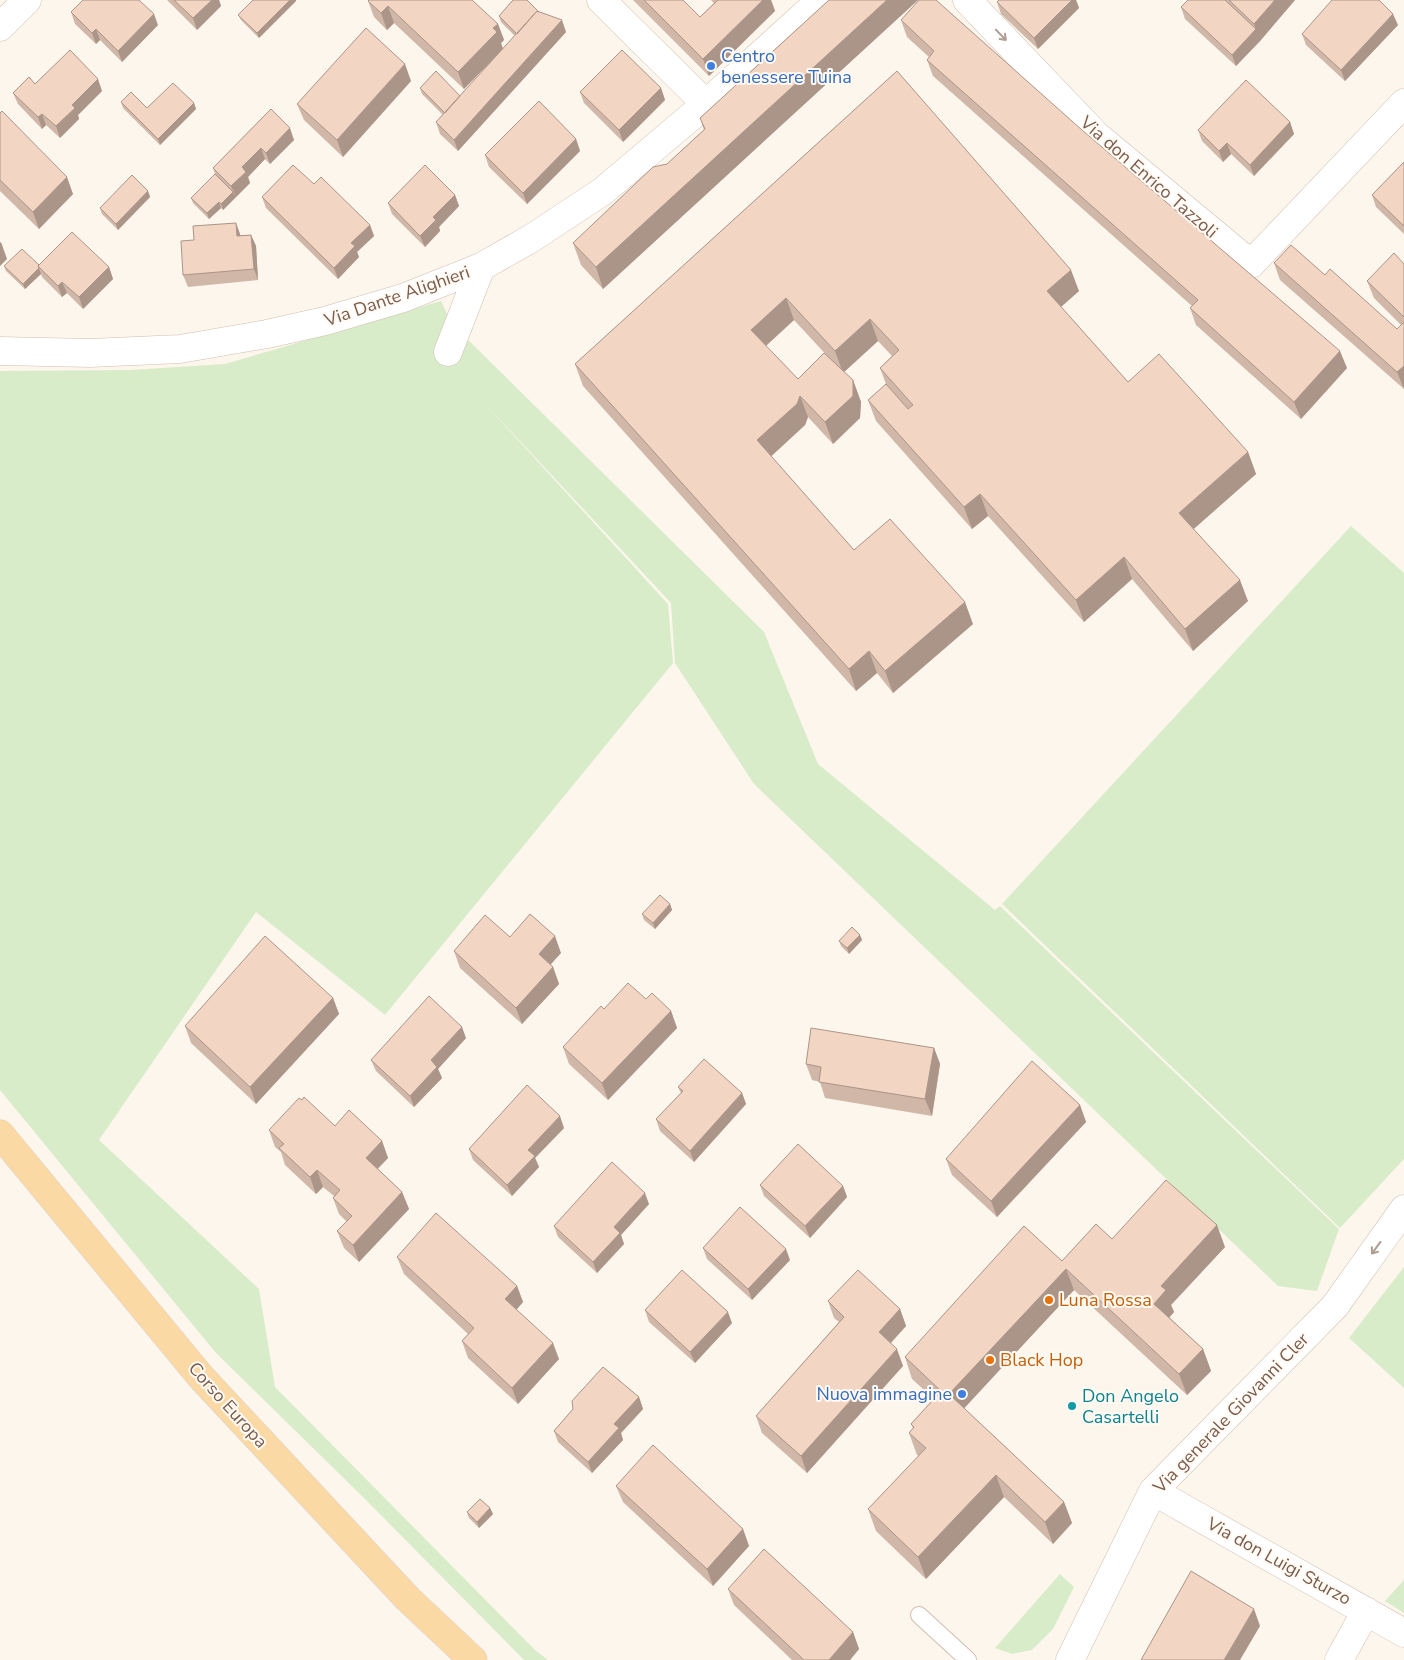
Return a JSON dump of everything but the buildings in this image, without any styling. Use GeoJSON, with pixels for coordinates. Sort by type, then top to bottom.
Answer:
{"type":"FeatureCollection","features":[{"type":"Feature","properties":{"kind":"main road","name":"Corso Europa"},"geometry":{"type":"LineString","coordinates":[[0,1134],[201,1377],[408,1598],[473,1660]]}},
{"type":"Feature","properties":{"kind":"street"},"geometry":{"type":"LineString","coordinates":[[0,27],[27,0]]}},
{"type":"Feature","properties":{"kind":"street"},"geometry":{"type":"LineString","coordinates":[[601,0],[706,104]]}},
{"type":"Feature","properties":{"kind":"street","name":"Via Dante Alighieri"},"geometry":{"type":"LineString","coordinates":[[0,351],[90,353],[180,349],[267,334],[325,321],[403,298],[481,268],[532,238],[603,192],[706,104],[821,0]]}},
{"type":"Feature","properties":{"kind":"street","name":"Via don Enrico Tazzoli"},"geometry":{"type":"LineString","coordinates":[[967,0],[1097,136],[1251,264],[1404,103]]}},
{"type":"Feature","properties":{"kind":"street"},"geometry":{"type":"LineString","coordinates":[[448,352],[481,268]]}},
{"type":"Feature","properties":{"kind":"street","name":"Via generale Giovanni Cler"},"geometry":{"type":"LineString","coordinates":[[1070,1660],[1153,1491],[1334,1306],[1404,1209]]}},
{"type":"Feature","properties":{"kind":"street","name":"Via don Luigi Sturzo"},"geometry":{"type":"LineString","coordinates":[[1153,1491],[1404,1633]]}},
{"type":"Feature","properties":{"kind":"street"},"geometry":{"type":"LineString","coordinates":[[1339,1660],[1366,1611]]}},
{"type":"Feature","properties":{"kind":"lane"},"geometry":{"type":"LineString","coordinates":[[918,1615],[968,1660]]}},
{"type":"Feature","properties":{"kind":"green space"},"geometry":{"type":"Polygon","coordinates":[[[441,301],[452,324],[764,632],[818,764],[995,910],[1000,906],[1339,1229],[1317,1291],[1278,1286],[754,784],[675,663],[671,603],[476,394],[668,604],[673,663],[385,1015],[256,912],[99,1140],[259,1289],[275,1387],[535,1650],[548,1660],[524,1660],[366,1500],[216,1353],[0,1090],[0,371],[130,370],[225,364],[441,301]]]}},
{"type":"Feature","properties":{"kind":"green space"},"geometry":{"type":"Polygon","coordinates":[[[1351,526],[1404,573],[1404,1159],[1340,1228],[1002,904],[1351,526]]]}},
{"type":"Feature","properties":{"kind":"green space"},"geometry":{"type":"Polygon","coordinates":[[[1404,1267],[1404,1388],[1349,1338],[1404,1267]]]}},
{"type":"Feature","properties":{"kind":"green space"},"geometry":{"type":"Polygon","coordinates":[[[1060,1574],[1074,1587],[1053,1629],[1032,1650],[1012,1654],[995,1648],[1060,1574]]]}},
{"type":"Feature","properties":{"kind":"green space"},"geometry":{"type":"Polygon","coordinates":[[[1404,1580],[1404,1613],[1385,1601],[1404,1580]]]}},
{"type":"Feature","properties":{"kind":"place","name":"Centro benessere Tuina"},"geometry":{"type":"Point","coordinates":[711,66]}},
{"type":"Feature","properties":{"kind":"place","name":"Luna Rossa"},"geometry":{"type":"Point","coordinates":[1049,1300]}},
{"type":"Feature","properties":{"kind":"place","name":"Black Hop"},"geometry":{"type":"Point","coordinates":[990,1360]}},
{"type":"Feature","properties":{"kind":"place","name":"Nuova immagine"},"geometry":{"type":"Point","coordinates":[962,1394]}},
{"type":"Feature","properties":{"kind":"place","name":"Don Angelo Casartelli"},"geometry":{"type":"Point","coordinates":[1072,1406]}}]}
